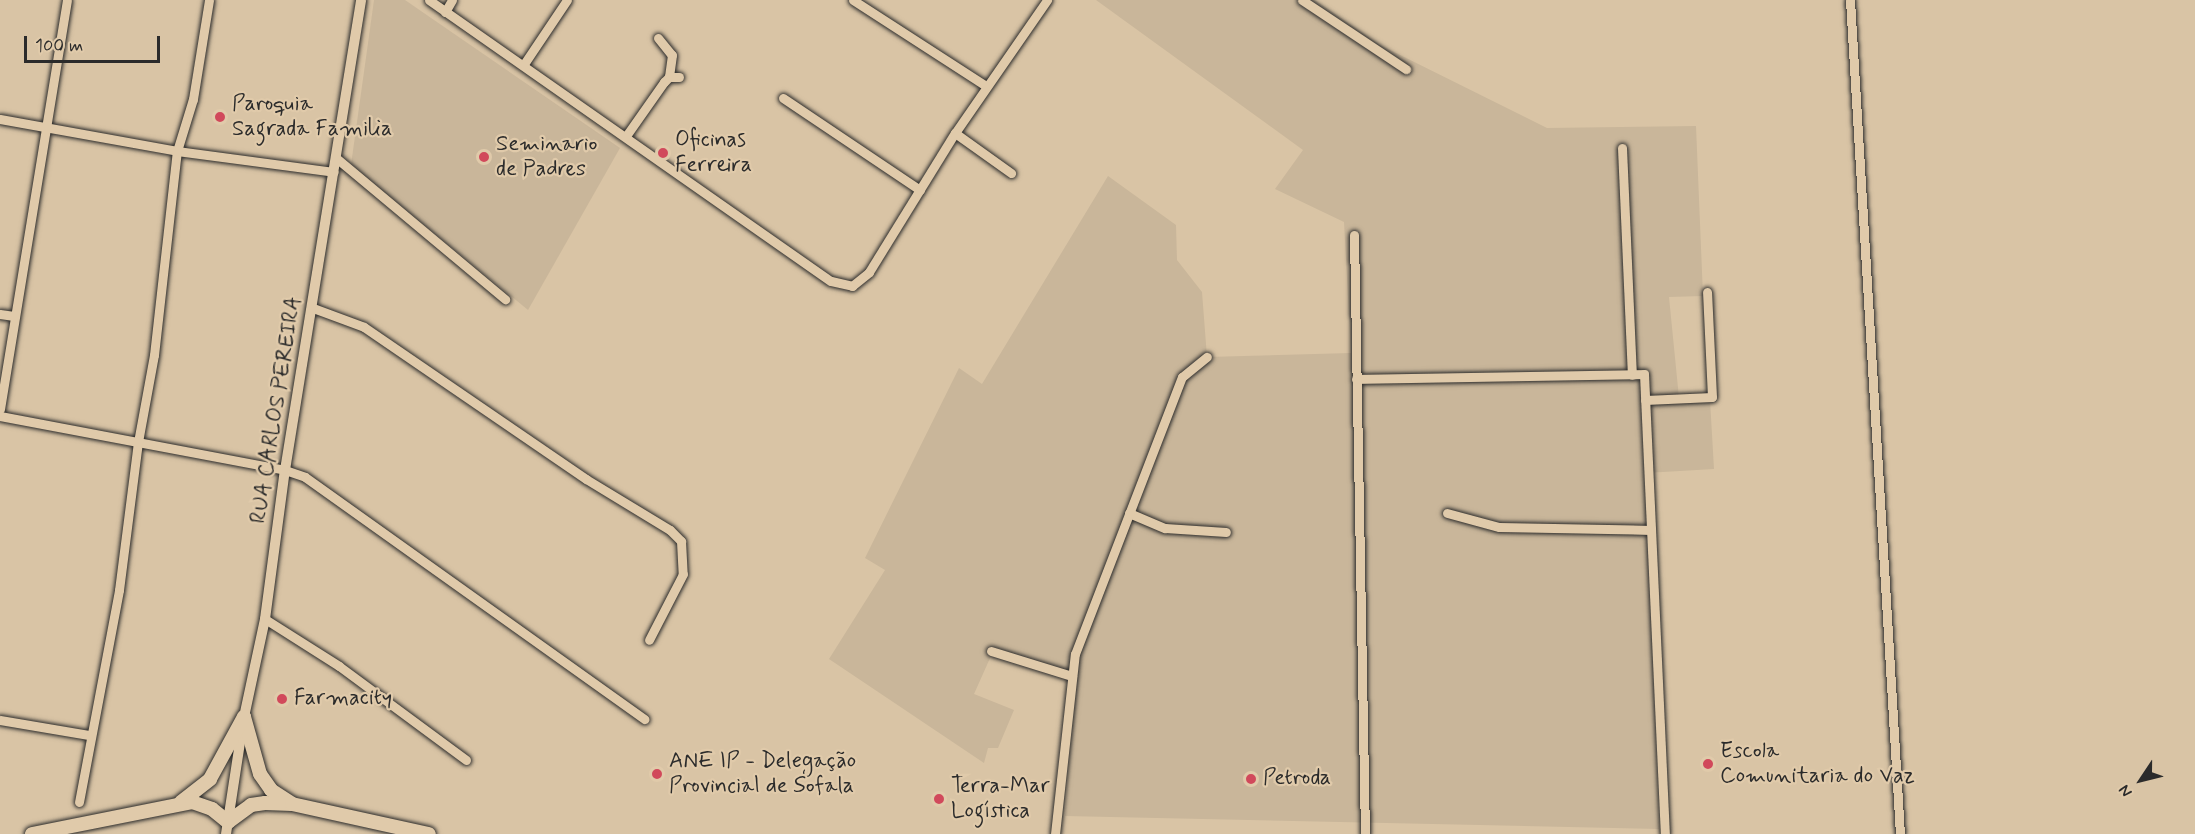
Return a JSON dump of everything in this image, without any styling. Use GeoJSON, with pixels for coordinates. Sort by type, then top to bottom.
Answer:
{"type":"FeatureCollection","features":[{"type":"Feature","properties":{"kind":"highway"},"geometry":{"type":"LineString","coordinates":[[180,802],[210,779],[244,717]]}},
{"type":"Feature","properties":{"kind":"highway"},"geometry":{"type":"LineString","coordinates":[[244,717],[260,774],[271,790],[292,804]]}},
{"type":"Feature","properties":{"kind":"highway"},"geometry":{"type":"LineString","coordinates":[[32,834],[180,802],[202,803],[227,827],[251,805],[292,804],[429,834]]}},
{"type":"Feature","properties":{"kind":"main road","name":"RUA CARLOS PEREIRA"},"geometry":{"type":"LineString","coordinates":[[227,827],[244,717],[265,619],[285,470],[361,0]]}},
{"type":"Feature","properties":{"kind":"street"},"geometry":{"type":"LineString","coordinates":[[0,409],[67,0]]}},
{"type":"Feature","properties":{"kind":"street"},"geometry":{"type":"LineString","coordinates":[[78,802],[89,735],[119,590],[138,442],[154,355],[177,151],[193,99],[209,0]]}},
{"type":"Feature","properties":{"kind":"street"},"geometry":{"type":"LineString","coordinates":[[429,0],[842,286],[852,286],[869,272],[955,133],[1047,0]]}},
{"type":"Feature","properties":{"kind":"street"},"geometry":{"type":"LineString","coordinates":[[445,12],[452,0]]}},
{"type":"Feature","properties":{"kind":"street"},"geometry":{"type":"LineString","coordinates":[[524,64],[567,0]]}},
{"type":"Feature","properties":{"kind":"street"},"geometry":{"type":"LineString","coordinates":[[853,0],[986,86]]}},
{"type":"Feature","properties":{"kind":"street"},"geometry":{"type":"LineString","coordinates":[[1302,0],[1406,69]]}},
{"type":"Feature","properties":{"kind":"street"},"geometry":{"type":"LineString","coordinates":[[1850,0],[1900,834]]}},
{"type":"Feature","properties":{"kind":"street"},"geometry":{"type":"LineString","coordinates":[[626,136],[674,77],[672,55],[658,38]]}},
{"type":"Feature","properties":{"kind":"street"},"geometry":{"type":"LineString","coordinates":[[783,98],[920,190]]}},
{"type":"Feature","properties":{"kind":"street"},"geometry":{"type":"LineString","coordinates":[[0,119],[177,151],[334,172]]}},
{"type":"Feature","properties":{"kind":"street"},"geometry":{"type":"LineString","coordinates":[[955,133],[1011,173]]}},
{"type":"Feature","properties":{"kind":"street"},"geometry":{"type":"LineString","coordinates":[[1622,148],[1632,375]]}},
{"type":"Feature","properties":{"kind":"street"},"geometry":{"type":"LineString","coordinates":[[335,157],[505,299]]}},
{"type":"Feature","properties":{"kind":"street"},"geometry":{"type":"LineString","coordinates":[[1354,235],[1365,834]]}},
{"type":"Feature","properties":{"kind":"street"},"geometry":{"type":"LineString","coordinates":[[1645,400],[1712,397],[1707,292]]}},
{"type":"Feature","properties":{"kind":"street"},"geometry":{"type":"LineString","coordinates":[[313,308],[364,327],[586,479],[670,530],[681,541],[683,574],[649,640]]}},
{"type":"Feature","properties":{"kind":"street"},"geometry":{"type":"LineString","coordinates":[[0,314],[14,316]]}},
{"type":"Feature","properties":{"kind":"street"},"geometry":{"type":"LineString","coordinates":[[1055,834],[1075,654],[1182,377],[1207,357]]}},
{"type":"Feature","properties":{"kind":"street"},"geometry":{"type":"LineString","coordinates":[[1356,379],[1644,374],[1665,834]]}},
{"type":"Feature","properties":{"kind":"street"},"geometry":{"type":"LineString","coordinates":[[0,416],[285,470],[312,481],[644,719]]}},
{"type":"Feature","properties":{"kind":"street"},"geometry":{"type":"LineString","coordinates":[[1130,513],[1165,528],[1226,532]]}},
{"type":"Feature","properties":{"kind":"street"},"geometry":{"type":"LineString","coordinates":[[1447,513],[1499,527],[1651,530]]}},
{"type":"Feature","properties":{"kind":"street"},"geometry":{"type":"LineString","coordinates":[[265,619],[339,666],[466,760]]}},
{"type":"Feature","properties":{"kind":"street"},"geometry":{"type":"LineString","coordinates":[[991,651],[1072,676]]}},
{"type":"Feature","properties":{"kind":"street"},"geometry":{"type":"LineString","coordinates":[[0,720],[89,735]]}},
{"type":"Feature","properties":{"kind":"shaded area","name":"Seminario de Padres"},"geometry":{"type":"Polygon","coordinates":[[[374,0],[405,0],[620,148],[528,310],[351,165],[374,0]]]}},
{"type":"Feature","properties":{"kind":"shaded area"},"geometry":{"type":"Polygon","coordinates":[[[1096,0],[1315,0],[1380,45],[1547,128],[1696,126],[1703,296],[1669,297],[1679,398],[1710,400],[1714,469],[1646,473],[1659,829],[1065,816],[1076,676],[995,647],[974,694],[1014,710],[998,748],[988,748],[984,763],[829,659],[885,570],[865,558],[959,368],[982,384],[1108,176],[1176,225],[1177,260],[1202,292],[1207,357],[1351,353],[1344,222],[1275,189],[1303,150],[1096,0]]]}},
{"type":"Feature","properties":{"kind":"place","name":"Paroquia Sagrada Familia"},"geometry":{"type":"Point","coordinates":[220,117]}},
{"type":"Feature","properties":{"kind":"place","name":"Oficinas Ferreira"},"geometry":{"type":"Point","coordinates":[663,153]}},
{"type":"Feature","properties":{"kind":"place","name":"Seminario de Padres"},"geometry":{"type":"Point","coordinates":[484,157]}},
{"type":"Feature","properties":{"kind":"place","name":"Farmacity"},"geometry":{"type":"Point","coordinates":[282,699]}},
{"type":"Feature","properties":{"kind":"place","name":"Escola Comunitaria do Vaz"},"geometry":{"type":"Point","coordinates":[1708,764]}},
{"type":"Feature","properties":{"kind":"place","name":"ANE IP - Delegação Provincial de Sofala"},"geometry":{"type":"Point","coordinates":[657,774]}},
{"type":"Feature","properties":{"kind":"place","name":"Petroda"},"geometry":{"type":"Point","coordinates":[1251,779]}},
{"type":"Feature","properties":{"kind":"place","name":"Terra-Mar Logística"},"geometry":{"type":"Point","coordinates":[939,799]}}]}
